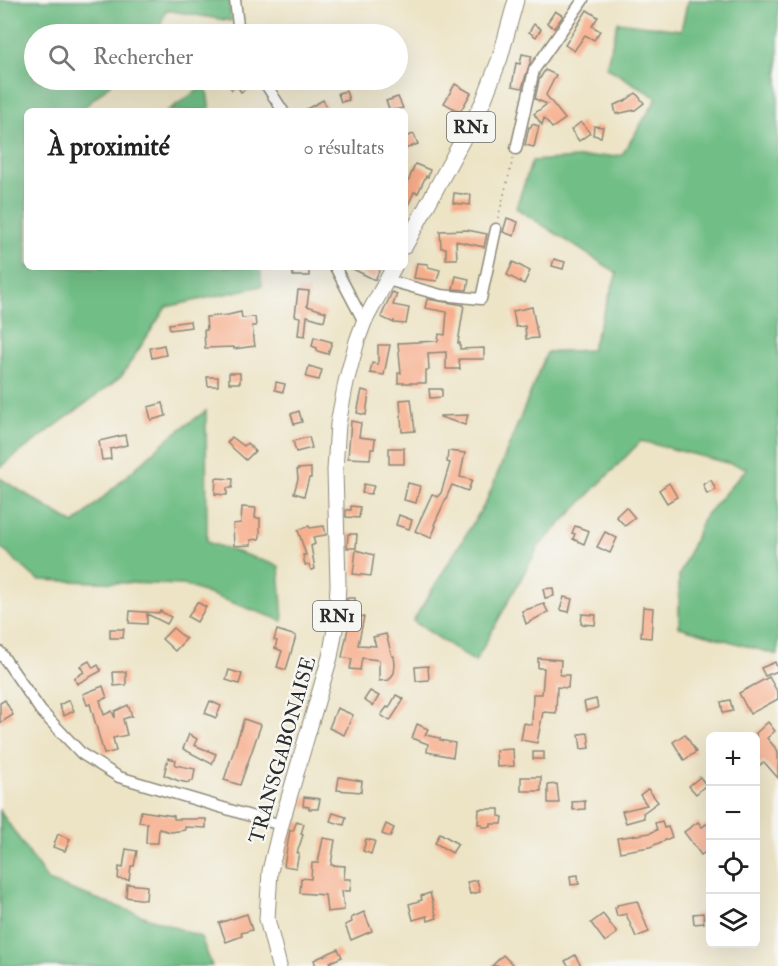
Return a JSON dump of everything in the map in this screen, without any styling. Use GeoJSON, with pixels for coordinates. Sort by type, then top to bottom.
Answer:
{"type":"FeatureCollection","features":[{"type":"Feature","properties":{"kind":"highway","name":"RN1"},"geometry":{"type":"LineString","coordinates":[[408,240],[492,83],[516,0]]}},
{"type":"Feature","properties":{"kind":"highway","name":"TRANSGABONAISE"},"geometry":{"type":"LineString","coordinates":[[279,966],[267,919],[270,871],[334,641],[338,595],[335,470],[337,433],[346,382],[364,322],[390,273]]}},
{"type":"Feature","properties":{"kind":"street"},"geometry":{"type":"LineString","coordinates":[[235,0],[238,24]]}},
{"type":"Feature","properties":{"kind":"street"},"geometry":{"type":"LineString","coordinates":[[516,149],[534,70],[583,0]]}},
{"type":"Feature","properties":{"kind":"street"},"geometry":{"type":"LineString","coordinates":[[269,90],[281,108]]}},
{"type":"Feature","properties":{"kind":"street"},"geometry":{"type":"LineString","coordinates":[[390,273],[441,296],[481,299],[496,229]]}},
{"type":"Feature","properties":{"kind":"street"},"geometry":{"type":"LineString","coordinates":[[337,270],[364,322]]}},
{"type":"Feature","properties":{"kind":"street"},"geometry":{"type":"LineString","coordinates":[[0,652],[41,711],[82,754],[119,777],[281,825]]}},
{"type":"Feature","properties":{"kind":"path"},"geometry":{"type":"LineString","coordinates":[[496,229],[516,149]]}},
{"type":"Feature","properties":{"kind":"green space"},"geometry":{"type":"Polygon","coordinates":[[[0,0],[229,0],[231,21],[166,10],[161,24],[24,24],[24,90],[104,90],[83,108],[24,108],[24,270],[260,270],[262,286],[166,307],[121,377],[0,467],[0,0]]]}},
{"type":"Feature","properties":{"kind":"green space"},"geometry":{"type":"Polygon","coordinates":[[[688,0],[778,0],[778,655],[679,627],[679,576],[704,517],[747,468],[641,441],[539,546],[475,662],[413,621],[486,502],[547,352],[591,350],[617,273],[516,208],[532,161],[622,155],[657,98],[606,67],[618,22],[681,30],[688,0]]]}},
{"type":"Feature","properties":{"kind":"green space"},"geometry":{"type":"Polygon","coordinates":[[[198,90],[207,90],[210,108],[172,108],[198,90]]]}},
{"type":"Feature","properties":{"kind":"green space"},"geometry":{"type":"Polygon","coordinates":[[[206,411],[207,542],[279,566],[283,621],[184,585],[38,580],[0,547],[0,478],[74,524],[172,435],[206,411]]]}},
{"type":"Feature","properties":{"kind":"green space"},"geometry":{"type":"Polygon","coordinates":[[[0,811],[48,881],[201,937],[212,966],[0,966],[0,811]]]}},
{"type":"Feature","properties":{"kind":"building"},"geometry":{"type":"Polygon","coordinates":[[[587,10],[598,17],[592,26],[600,31],[594,40],[585,35],[574,51],[565,45],[587,10]]]}},
{"type":"Feature","properties":{"kind":"building"},"geometry":{"type":"Polygon","coordinates":[[[555,11],[563,16],[554,28],[547,23],[555,11]]]}},
{"type":"Feature","properties":{"kind":"building"},"geometry":{"type":"Polygon","coordinates":[[[534,24],[541,29],[536,37],[529,32],[534,24]]]}},
{"type":"Feature","properties":{"kind":"building"},"geometry":{"type":"Polygon","coordinates":[[[522,54],[532,56],[522,88],[512,86],[516,63],[520,64],[522,54]]]}},
{"type":"Feature","properties":{"kind":"building"},"geometry":{"type":"Polygon","coordinates":[[[545,70],[556,75],[546,95],[565,119],[552,128],[544,118],[542,125],[534,114],[547,104],[535,99],[539,80],[545,70]]]}},
{"type":"Feature","properties":{"kind":"building"},"geometry":{"type":"Polygon","coordinates":[[[455,84],[471,93],[460,112],[444,103],[455,84]]]}},
{"type":"Feature","properties":{"kind":"building"},"geometry":{"type":"Polygon","coordinates":[[[346,91],[349,100],[341,102],[338,93],[346,91]]]}},
{"type":"Feature","properties":{"kind":"building"},"geometry":{"type":"Polygon","coordinates":[[[636,93],[644,103],[635,110],[616,114],[614,105],[636,93]]]}},
{"type":"Feature","properties":{"kind":"building"},"geometry":{"type":"Polygon","coordinates":[[[398,97],[403,108],[389,108],[386,101],[398,97]]]}},
{"type":"Feature","properties":{"kind":"building"},"geometry":{"type":"Polygon","coordinates":[[[323,100],[327,108],[308,108],[323,100]]]}},
{"type":"Feature","properties":{"kind":"building"},"geometry":{"type":"Polygon","coordinates":[[[581,122],[590,133],[579,141],[571,130],[581,122]]]}},
{"type":"Feature","properties":{"kind":"building"},"geometry":{"type":"Polygon","coordinates":[[[532,124],[539,126],[534,147],[525,145],[529,127],[532,124]]]}},
{"type":"Feature","properties":{"kind":"building"},"geometry":{"type":"Polygon","coordinates":[[[594,126],[603,127],[601,137],[593,135],[594,126]]]}},
{"type":"Feature","properties":{"kind":"building"},"geometry":{"type":"Polygon","coordinates":[[[414,134],[418,144],[408,148],[408,136],[414,134]]]}},
{"type":"Feature","properties":{"kind":"building"},"geometry":{"type":"Polygon","coordinates":[[[415,164],[430,170],[418,193],[414,192],[408,206],[408,182],[415,164]]]}},
{"type":"Feature","properties":{"kind":"building"},"geometry":{"type":"Polygon","coordinates":[[[454,193],[471,195],[470,205],[453,203],[454,193]]]}},
{"type":"Feature","properties":{"kind":"building"},"geometry":{"type":"Polygon","coordinates":[[[507,218],[518,222],[514,236],[503,232],[507,218]]]}},
{"type":"Feature","properties":{"kind":"building"},"geometry":{"type":"Polygon","coordinates":[[[467,230],[487,234],[484,247],[456,241],[457,259],[446,259],[446,248],[441,248],[440,231],[467,230]]]}},
{"type":"Feature","properties":{"kind":"building"},"geometry":{"type":"Polygon","coordinates":[[[554,259],[565,262],[563,269],[552,266],[554,259]]]}},
{"type":"Feature","properties":{"kind":"building"},"geometry":{"type":"Polygon","coordinates":[[[513,262],[530,271],[524,284],[507,275],[513,262]]]}},
{"type":"Feature","properties":{"kind":"building"},"geometry":{"type":"Polygon","coordinates":[[[417,263],[428,264],[428,267],[440,270],[437,281],[414,278],[417,263]]]}},
{"type":"Feature","properties":{"kind":"building"},"geometry":{"type":"Polygon","coordinates":[[[292,270],[309,270],[309,276],[293,276],[292,270]]]}},
{"type":"Feature","properties":{"kind":"building"},"geometry":{"type":"Polygon","coordinates":[[[355,270],[380,270],[375,280],[355,270]]]}},
{"type":"Feature","properties":{"kind":"building"},"geometry":{"type":"Polygon","coordinates":[[[456,276],[469,279],[467,290],[453,289],[456,276]]]}},
{"type":"Feature","properties":{"kind":"building"},"geometry":{"type":"Polygon","coordinates":[[[298,290],[309,291],[307,306],[326,312],[324,321],[307,316],[305,336],[298,335],[300,317],[295,316],[298,290]]]}},
{"type":"Feature","properties":{"kind":"building"},"geometry":{"type":"Polygon","coordinates":[[[392,292],[397,294],[393,305],[409,308],[406,324],[394,323],[381,317],[392,292]]]}},
{"type":"Feature","properties":{"kind":"building"},"geometry":{"type":"Polygon","coordinates":[[[427,299],[464,305],[458,343],[460,343],[460,349],[484,348],[484,359],[459,359],[460,369],[446,369],[446,352],[428,353],[429,370],[426,370],[426,383],[398,383],[398,373],[401,373],[398,343],[438,341],[439,334],[445,335],[447,312],[425,308],[427,299]]]}},
{"type":"Feature","properties":{"kind":"building"},"geometry":{"type":"Polygon","coordinates":[[[532,307],[538,338],[526,339],[525,326],[516,327],[513,311],[532,307]]]}},
{"type":"Feature","properties":{"kind":"building"},"geometry":{"type":"Polygon","coordinates":[[[241,312],[242,318],[255,317],[256,326],[252,326],[255,346],[234,349],[234,347],[205,348],[206,317],[241,312]]]}},
{"type":"Feature","properties":{"kind":"building"},"geometry":{"type":"Polygon","coordinates":[[[190,321],[191,327],[170,330],[169,324],[190,321]]]}},
{"type":"Feature","properties":{"kind":"building"},"geometry":{"type":"Polygon","coordinates":[[[314,337],[332,342],[328,354],[317,351],[317,348],[312,346],[314,337]]]}},
{"type":"Feature","properties":{"kind":"building"},"geometry":{"type":"Polygon","coordinates":[[[164,345],[166,355],[152,358],[150,348],[164,345]]]}},
{"type":"Feature","properties":{"kind":"building"},"geometry":{"type":"Polygon","coordinates":[[[378,345],[390,345],[384,375],[370,373],[372,363],[378,364],[378,345]]]}},
{"type":"Feature","properties":{"kind":"building"},"geometry":{"type":"Polygon","coordinates":[[[309,366],[322,370],[319,380],[306,377],[309,366]]]}},
{"type":"Feature","properties":{"kind":"building"},"geometry":{"type":"Polygon","coordinates":[[[229,373],[240,373],[240,383],[229,383],[229,373]]]}},
{"type":"Feature","properties":{"kind":"building"},"geometry":{"type":"Polygon","coordinates":[[[207,377],[218,377],[218,386],[208,386],[207,377]]]}},
{"type":"Feature","properties":{"kind":"building"},"geometry":{"type":"Polygon","coordinates":[[[276,382],[285,384],[283,392],[275,390],[276,382]]]}},
{"type":"Feature","properties":{"kind":"building"},"geometry":{"type":"Polygon","coordinates":[[[429,389],[442,389],[442,397],[430,398],[429,389]]]}},
{"type":"Feature","properties":{"kind":"building"},"geometry":{"type":"Polygon","coordinates":[[[362,390],[369,392],[366,415],[357,413],[362,390]]]}},
{"type":"Feature","properties":{"kind":"building"},"geometry":{"type":"Polygon","coordinates":[[[411,399],[415,431],[402,432],[400,400],[411,399]]]}},
{"type":"Feature","properties":{"kind":"building"},"geometry":{"type":"Polygon","coordinates":[[[163,403],[166,416],[151,420],[148,407],[163,403]]]}},
{"type":"Feature","properties":{"kind":"building"},"geometry":{"type":"Polygon","coordinates":[[[299,411],[302,422],[294,424],[291,414],[299,411]]]}},
{"type":"Feature","properties":{"kind":"building"},"geometry":{"type":"Polygon","coordinates":[[[468,415],[465,425],[440,417],[440,416],[468,415]]]}},
{"type":"Feature","properties":{"kind":"building"},"geometry":{"type":"Polygon","coordinates":[[[351,421],[361,423],[359,437],[375,439],[370,459],[348,458],[351,421]]]}},
{"type":"Feature","properties":{"kind":"building"},"geometry":{"type":"Polygon","coordinates":[[[125,435],[127,445],[110,449],[111,459],[102,460],[99,441],[125,435]]]}},
{"type":"Feature","properties":{"kind":"building"},"geometry":{"type":"Polygon","coordinates":[[[232,437],[244,446],[247,443],[255,451],[246,460],[227,443],[232,437]]]}},
{"type":"Feature","properties":{"kind":"building"},"geometry":{"type":"Polygon","coordinates":[[[309,437],[312,448],[296,452],[293,441],[309,437]]]}},
{"type":"Feature","properties":{"kind":"building"},"geometry":{"type":"Polygon","coordinates":[[[389,448],[404,448],[404,464],[389,464],[389,448]]]}},
{"type":"Feature","properties":{"kind":"building"},"geometry":{"type":"Polygon","coordinates":[[[448,451],[465,453],[460,477],[472,480],[468,491],[452,485],[434,525],[436,526],[431,538],[415,531],[432,494],[437,497],[441,493],[450,463],[447,462],[448,451]]]}},
{"type":"Feature","properties":{"kind":"building"},"geometry":{"type":"Polygon","coordinates":[[[311,468],[311,478],[309,478],[304,496],[294,493],[298,479],[297,469],[311,468]]]}},
{"type":"Feature","properties":{"kind":"building"},"geometry":{"type":"Polygon","coordinates":[[[216,478],[233,479],[232,488],[227,488],[227,495],[215,494],[216,478]]]}},
{"type":"Feature","properties":{"kind":"building"},"geometry":{"type":"Polygon","coordinates":[[[711,480],[716,490],[707,494],[703,484],[711,480]]]}},
{"type":"Feature","properties":{"kind":"building"},"geometry":{"type":"Polygon","coordinates":[[[408,483],[420,486],[416,503],[404,500],[408,483]]]}},
{"type":"Feature","properties":{"kind":"building"},"geometry":{"type":"Polygon","coordinates":[[[669,483],[677,497],[667,503],[659,490],[669,483]]]}},
{"type":"Feature","properties":{"kind":"building"},"geometry":{"type":"Polygon","coordinates":[[[364,484],[374,486],[371,494],[362,493],[364,484]]]}},
{"type":"Feature","properties":{"kind":"building"},"geometry":{"type":"Polygon","coordinates":[[[351,506],[360,507],[359,518],[346,517],[346,510],[351,510],[351,506]]]}},
{"type":"Feature","properties":{"kind":"building"},"geometry":{"type":"Polygon","coordinates":[[[242,507],[256,508],[255,518],[260,518],[260,537],[251,540],[251,545],[234,546],[233,524],[241,523],[242,507]]]}},
{"type":"Feature","properties":{"kind":"building"},"geometry":{"type":"Polygon","coordinates":[[[626,507],[635,518],[625,526],[616,516],[626,507]]]}},
{"type":"Feature","properties":{"kind":"building"},"geometry":{"type":"Polygon","coordinates":[[[399,515],[412,520],[409,529],[396,525],[399,515]]]}},
{"type":"Feature","properties":{"kind":"building"},"geometry":{"type":"Polygon","coordinates":[[[309,526],[310,528],[324,526],[326,535],[313,537],[315,544],[311,546],[315,569],[311,570],[309,565],[305,565],[303,555],[306,555],[298,530],[309,526]]]}},
{"type":"Feature","properties":{"kind":"building"},"geometry":{"type":"Polygon","coordinates":[[[575,526],[589,531],[584,544],[573,539],[575,534],[572,533],[575,526]]]}},
{"type":"Feature","properties":{"kind":"building"},"geometry":{"type":"Polygon","coordinates":[[[605,532],[617,538],[610,553],[597,547],[605,532]]]}},
{"type":"Feature","properties":{"kind":"building"},"geometry":{"type":"Polygon","coordinates":[[[348,534],[357,534],[356,548],[347,548],[348,534]]]}},
{"type":"Feature","properties":{"kind":"building"},"geometry":{"type":"Polygon","coordinates":[[[356,550],[374,555],[371,576],[353,574],[356,550]]]}},
{"type":"Feature","properties":{"kind":"building"},"geometry":{"type":"Polygon","coordinates":[[[553,588],[554,596],[545,598],[543,589],[553,588]]]}},
{"type":"Feature","properties":{"kind":"building"},"geometry":{"type":"Polygon","coordinates":[[[564,597],[572,599],[569,612],[560,610],[564,597]]]}},
{"type":"Feature","properties":{"kind":"building"},"geometry":{"type":"Polygon","coordinates":[[[347,598],[355,598],[355,609],[347,608],[347,598]]]}},
{"type":"Feature","properties":{"kind":"building"},"geometry":{"type":"Polygon","coordinates":[[[197,602],[206,607],[197,622],[188,617],[197,602]]]}},
{"type":"Feature","properties":{"kind":"building"},"geometry":{"type":"Polygon","coordinates":[[[544,604],[548,612],[526,624],[522,611],[544,604]]]}},
{"type":"Feature","properties":{"kind":"building"},"geometry":{"type":"Polygon","coordinates":[[[643,607],[653,608],[651,638],[641,637],[643,607]]]}},
{"type":"Feature","properties":{"kind":"building"},"geometry":{"type":"Polygon","coordinates":[[[130,611],[159,613],[160,611],[171,617],[167,624],[147,614],[147,624],[129,623],[130,611]]]}},
{"type":"Feature","properties":{"kind":"building"},"geometry":{"type":"Polygon","coordinates":[[[351,614],[364,617],[358,645],[376,646],[373,637],[386,634],[395,665],[394,673],[389,680],[379,681],[379,660],[362,658],[360,670],[350,669],[352,659],[342,657],[351,614]]]}},
{"type":"Feature","properties":{"kind":"building"},"geometry":{"type":"Polygon","coordinates":[[[582,614],[596,615],[595,625],[581,624],[582,614]]]}},
{"type":"Feature","properties":{"kind":"building"},"geometry":{"type":"Polygon","coordinates":[[[173,628],[186,639],[175,651],[162,639],[173,628]]]}},
{"type":"Feature","properties":{"kind":"building"},"geometry":{"type":"Polygon","coordinates":[[[110,629],[124,629],[123,638],[110,638],[110,629]]]}},
{"type":"Feature","properties":{"kind":"building"},"geometry":{"type":"Polygon","coordinates":[[[277,630],[296,636],[286,670],[277,667],[282,651],[275,648],[277,641],[274,640],[277,630]]]}},
{"type":"Feature","properties":{"kind":"building"},"geometry":{"type":"Polygon","coordinates":[[[538,658],[561,660],[560,675],[569,675],[568,688],[557,687],[556,713],[543,712],[537,743],[521,740],[524,723],[532,725],[533,694],[542,694],[544,668],[538,668],[538,658]]]}},
{"type":"Feature","properties":{"kind":"building"},"geometry":{"type":"Polygon","coordinates":[[[89,661],[93,668],[98,665],[101,671],[77,684],[74,678],[84,672],[80,666],[89,661]]]}},
{"type":"Feature","properties":{"kind":"building"},"geometry":{"type":"Polygon","coordinates":[[[775,662],[778,671],[765,676],[761,668],[775,662]]]}},
{"type":"Feature","properties":{"kind":"building"},"geometry":{"type":"Polygon","coordinates":[[[428,666],[429,680],[416,681],[415,667],[428,666]]]}},
{"type":"Feature","properties":{"kind":"building"},"geometry":{"type":"Polygon","coordinates":[[[229,670],[242,674],[239,684],[226,680],[229,670]]]}},
{"type":"Feature","properties":{"kind":"building"},"geometry":{"type":"Polygon","coordinates":[[[113,672],[126,672],[126,685],[114,686],[113,672]]]}},
{"type":"Feature","properties":{"kind":"building"},"geometry":{"type":"Polygon","coordinates":[[[769,677],[778,693],[778,699],[750,714],[739,693],[769,677]]]}},
{"type":"Feature","properties":{"kind":"building"},"geometry":{"type":"Polygon","coordinates":[[[103,686],[107,698],[100,700],[104,715],[112,711],[115,718],[115,711],[128,705],[132,716],[123,719],[127,735],[113,738],[116,751],[104,754],[90,704],[87,705],[83,694],[103,686]]]}},
{"type":"Feature","properties":{"kind":"building"},"geometry":{"type":"Polygon","coordinates":[[[370,691],[379,696],[373,706],[364,700],[370,691]]]}},
{"type":"Feature","properties":{"kind":"building"},"geometry":{"type":"Polygon","coordinates":[[[396,695],[404,699],[390,721],[381,715],[387,707],[389,708],[396,695]]]}},
{"type":"Feature","properties":{"kind":"building"},"geometry":{"type":"Polygon","coordinates":[[[596,699],[598,708],[586,711],[584,702],[596,699]]]}},
{"type":"Feature","properties":{"kind":"building"},"geometry":{"type":"Polygon","coordinates":[[[5,700],[13,715],[0,723],[0,703],[5,700]]]}},
{"type":"Feature","properties":{"kind":"building"},"geometry":{"type":"Polygon","coordinates":[[[69,700],[74,711],[64,716],[59,705],[69,700]]]}},
{"type":"Feature","properties":{"kind":"building"},"geometry":{"type":"Polygon","coordinates":[[[730,700],[733,711],[723,713],[721,702],[730,700]]]}},
{"type":"Feature","properties":{"kind":"building"},"geometry":{"type":"Polygon","coordinates":[[[210,701],[221,706],[216,718],[205,713],[210,701]]]}},
{"type":"Feature","properties":{"kind":"building"},"geometry":{"type":"Polygon","coordinates":[[[337,708],[353,715],[344,735],[329,728],[337,708]]]}},
{"type":"Feature","properties":{"kind":"building"},"geometry":{"type":"Polygon","coordinates":[[[244,719],[261,725],[240,785],[224,780],[244,719]]]}},
{"type":"Feature","properties":{"kind":"building"},"geometry":{"type":"Polygon","coordinates":[[[768,722],[775,731],[767,738],[778,751],[778,778],[764,762],[760,765],[760,732],[757,732],[768,722]]]}},
{"type":"Feature","properties":{"kind":"building"},"geometry":{"type":"Polygon","coordinates":[[[417,724],[428,729],[425,735],[455,743],[453,757],[427,752],[428,744],[412,738],[417,724]]]}},
{"type":"Feature","properties":{"kind":"building"},"geometry":{"type":"Polygon","coordinates":[[[588,733],[590,748],[581,749],[579,734],[588,733]]]}},
{"type":"Feature","properties":{"kind":"building"},"geometry":{"type":"Polygon","coordinates":[[[189,734],[197,739],[194,745],[216,754],[212,764],[183,749],[189,734]]]}},
{"type":"Feature","properties":{"kind":"building"},"geometry":{"type":"Polygon","coordinates":[[[685,734],[696,752],[684,760],[673,742],[685,734]]]}},
{"type":"Feature","properties":{"kind":"building"},"geometry":{"type":"Polygon","coordinates":[[[513,749],[514,766],[497,767],[496,750],[513,749]]]}},
{"type":"Feature","properties":{"kind":"building"},"geometry":{"type":"Polygon","coordinates":[[[533,752],[544,752],[544,759],[533,759],[533,752]]]}},
{"type":"Feature","properties":{"kind":"building"},"geometry":{"type":"Polygon","coordinates":[[[168,758],[176,760],[175,765],[195,769],[193,781],[189,783],[179,781],[164,775],[168,758]]]}},
{"type":"Feature","properties":{"kind":"building"},"geometry":{"type":"Polygon","coordinates":[[[339,777],[362,781],[361,792],[337,790],[339,777]]]}},
{"type":"Feature","properties":{"kind":"building"},"geometry":{"type":"Polygon","coordinates":[[[521,777],[541,777],[541,791],[521,791],[521,777]]]}},
{"type":"Feature","properties":{"kind":"building"},"geometry":{"type":"Polygon","coordinates":[[[700,777],[706,785],[696,794],[689,786],[700,777]]]}},
{"type":"Feature","properties":{"kind":"building"},"geometry":{"type":"Polygon","coordinates":[[[557,784],[559,803],[548,803],[548,785],[557,784]]]}},
{"type":"Feature","properties":{"kind":"building"},"geometry":{"type":"Polygon","coordinates":[[[648,789],[658,802],[643,813],[644,818],[626,823],[622,811],[647,805],[640,795],[648,789]]]}},
{"type":"Feature","properties":{"kind":"building"},"geometry":{"type":"Polygon","coordinates":[[[304,797],[320,799],[318,809],[303,806],[304,797]]]}},
{"type":"Feature","properties":{"kind":"building"},"geometry":{"type":"Polygon","coordinates":[[[585,801],[585,809],[573,810],[572,802],[585,801]]]}},
{"type":"Feature","properties":{"kind":"building"},"geometry":{"type":"Polygon","coordinates":[[[479,809],[499,809],[499,816],[503,817],[502,824],[482,827],[482,824],[478,824],[479,809]]]}},
{"type":"Feature","properties":{"kind":"building"},"geometry":{"type":"Polygon","coordinates":[[[141,811],[174,816],[174,819],[206,819],[206,828],[185,827],[185,830],[171,832],[159,829],[158,843],[146,843],[147,823],[139,822],[141,811]]]}},
{"type":"Feature","properties":{"kind":"building"},"geometry":{"type":"Polygon","coordinates":[[[333,813],[346,817],[344,825],[330,821],[333,813]]]}},
{"type":"Feature","properties":{"kind":"building"},"geometry":{"type":"Polygon","coordinates":[[[297,821],[304,824],[296,868],[284,866],[290,830],[293,831],[297,821]]]}},
{"type":"Feature","properties":{"kind":"building"},"geometry":{"type":"Polygon","coordinates":[[[662,821],[664,828],[668,827],[672,837],[650,847],[620,852],[617,838],[650,833],[657,830],[655,823],[662,821]]]}},
{"type":"Feature","properties":{"kind":"building"},"geometry":{"type":"Polygon","coordinates":[[[698,822],[702,827],[706,824],[706,852],[701,855],[684,832],[698,822]]]}},
{"type":"Feature","properties":{"kind":"building"},"geometry":{"type":"Polygon","coordinates":[[[386,824],[394,828],[390,837],[382,834],[386,824]]]}},
{"type":"Feature","properties":{"kind":"building"},"geometry":{"type":"Polygon","coordinates":[[[440,833],[458,844],[452,853],[435,843],[440,833]]]}},
{"type":"Feature","properties":{"kind":"building"},"geometry":{"type":"Polygon","coordinates":[[[58,834],[70,839],[65,851],[53,847],[58,834]]]}},
{"type":"Feature","properties":{"kind":"building"},"geometry":{"type":"Polygon","coordinates":[[[323,838],[335,840],[331,865],[345,866],[344,879],[351,879],[350,891],[342,891],[344,910],[327,912],[325,895],[300,893],[301,878],[311,879],[312,863],[318,863],[323,838]]]}},
{"type":"Feature","properties":{"kind":"building"},"geometry":{"type":"Polygon","coordinates":[[[366,839],[375,841],[371,854],[363,851],[366,839]]]}},
{"type":"Feature","properties":{"kind":"building"},"geometry":{"type":"Polygon","coordinates":[[[126,849],[137,851],[129,880],[118,879],[119,867],[123,868],[126,849]]]}},
{"type":"Feature","properties":{"kind":"building"},"geometry":{"type":"Polygon","coordinates":[[[578,875],[579,884],[571,885],[570,876],[578,875]]]}},
{"type":"Feature","properties":{"kind":"building"},"geometry":{"type":"Polygon","coordinates":[[[477,880],[480,892],[470,894],[467,882],[477,880]]]}},
{"type":"Feature","properties":{"kind":"building"},"geometry":{"type":"Polygon","coordinates":[[[127,884],[147,886],[146,900],[126,897],[127,884]]]}},
{"type":"Feature","properties":{"kind":"building"},"geometry":{"type":"Polygon","coordinates":[[[430,893],[437,918],[428,921],[427,916],[413,920],[409,904],[422,900],[421,896],[430,893]]]}},
{"type":"Feature","properties":{"kind":"building"},"geometry":{"type":"Polygon","coordinates":[[[637,901],[649,932],[636,937],[626,914],[617,916],[615,908],[617,905],[637,901]]]}},
{"type":"Feature","properties":{"kind":"building"},"geometry":{"type":"Polygon","coordinates":[[[364,912],[372,931],[351,940],[345,925],[352,922],[351,918],[364,912]]]}},
{"type":"Feature","properties":{"kind":"building"},"geometry":{"type":"Polygon","coordinates":[[[703,913],[704,923],[694,924],[693,914],[703,913]]]}},
{"type":"Feature","properties":{"kind":"building"},"geometry":{"type":"Polygon","coordinates":[[[247,914],[252,930],[241,933],[242,936],[226,942],[219,923],[247,914]]]}},
{"type":"Feature","properties":{"kind":"building"},"geometry":{"type":"Polygon","coordinates":[[[603,914],[617,933],[605,942],[591,923],[603,914]]]}},
{"type":"Feature","properties":{"kind":"building"},"geometry":{"type":"Polygon","coordinates":[[[338,949],[342,957],[330,962],[332,966],[316,966],[314,960],[338,949]]]}},
{"type":"Feature","properties":{"kind":"building"},"geometry":{"type":"Polygon","coordinates":[[[503,955],[514,966],[492,966],[503,955]]]}},
{"type":"Feature","properties":{"kind":"building"},"geometry":{"type":"Polygon","coordinates":[[[575,955],[581,966],[568,966],[565,961],[575,955]]]}}]}
